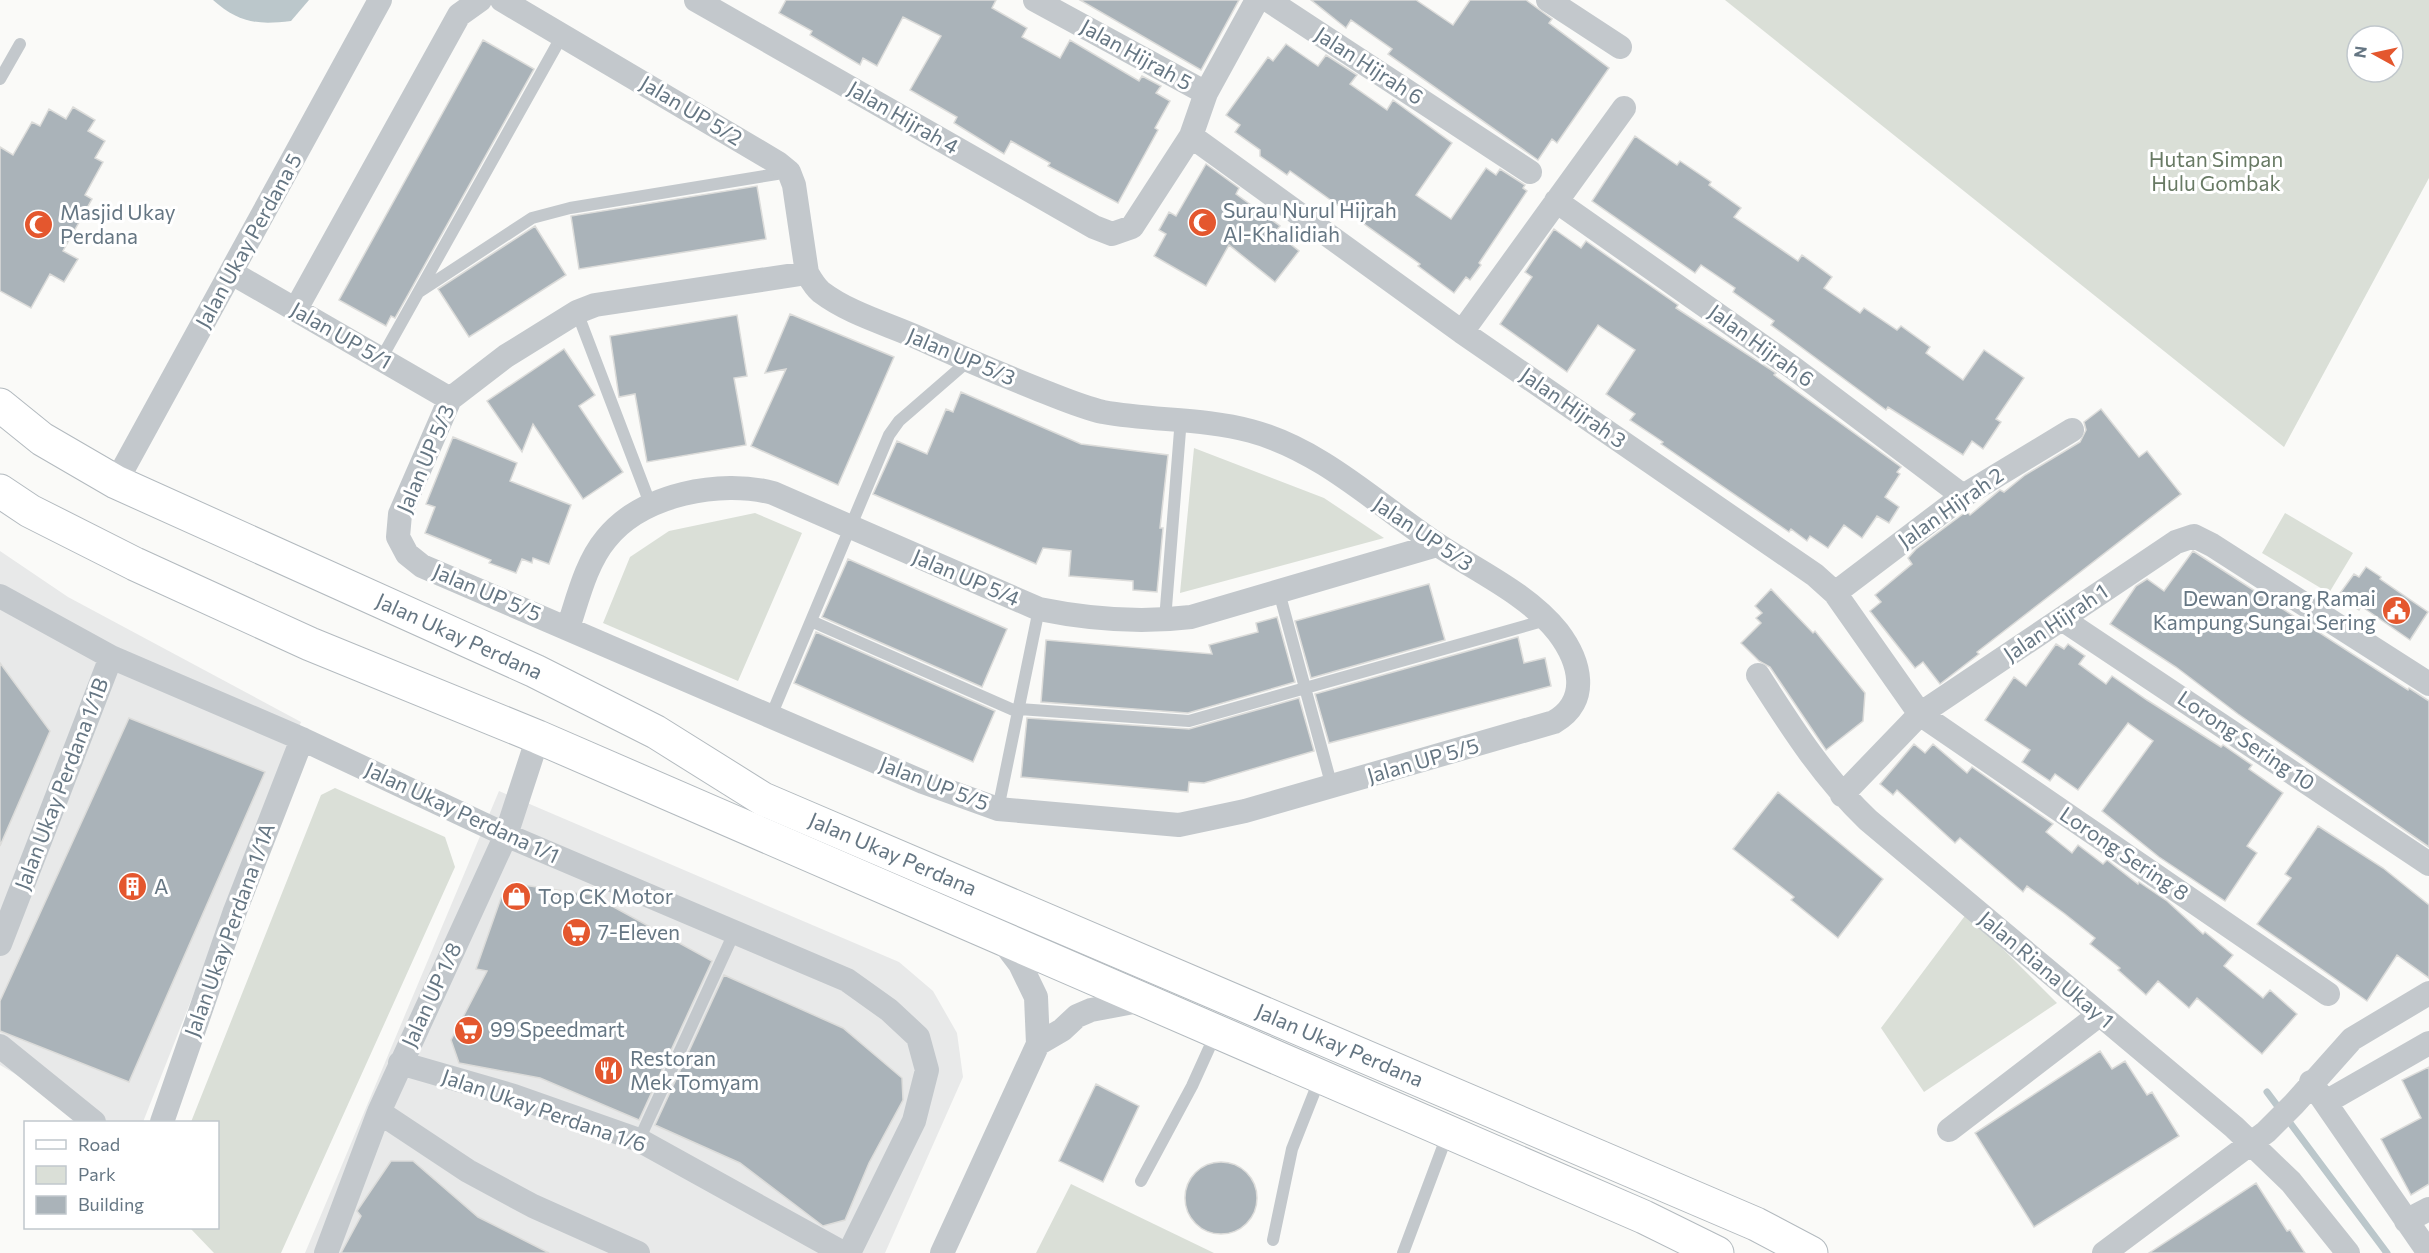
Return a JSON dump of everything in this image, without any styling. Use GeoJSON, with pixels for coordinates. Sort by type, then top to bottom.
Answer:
{"type":"FeatureCollection","features":[{"type":"Feature","properties":{"kind":"street","name":"Jalan Ukay Perdana 5"},"geometry":{"type":"LineString","coordinates":[[116,482],[380,0]]}},
{"type":"Feature","properties":{"kind":"street"},"geometry":{"type":"LineString","coordinates":[[296,309],[459,15],[480,0]]}},
{"type":"Feature","properties":{"kind":"street","name":"Jalan UP 5/2"},"geometry":{"type":"LineString","coordinates":[[502,0],[563,34],[778,163],[789,172]]}},
{"type":"Feature","properties":{"kind":"street","name":"Jalan Hijrah 4"},"geometry":{"type":"LineString","coordinates":[[696,0],[1094,227],[1112,234],[1132,227],[1191,136]]}},
{"type":"Feature","properties":{"kind":"street","name":"Jalan Hijrah 5"},"geometry":{"type":"LineString","coordinates":[[1035,0],[1206,93]]}},
{"type":"Feature","properties":{"kind":"street"},"geometry":{"type":"LineString","coordinates":[[1191,136],[1206,93],[1257,0]]}},
{"type":"Feature","properties":{"kind":"street","name":"Jalan Hijrah 6"},"geometry":{"type":"LineString","coordinates":[[1268,0],[1530,172]]}},
{"type":"Feature","properties":{"kind":"street"},"geometry":{"type":"LineString","coordinates":[[1548,0],[1620,47]]}},
{"type":"Feature","properties":{"kind":"street"},"geometry":{"type":"LineString","coordinates":[[1462,332],[1624,108]]}},
{"type":"Feature","properties":{"kind":"street","name":"Jalan Hijrah 3"},"geometry":{"type":"LineString","coordinates":[[1191,136],[1462,332],[1815,575],[1835,593],[1920,714]]}},
{"type":"Feature","properties":{"kind":"street"},"geometry":{"type":"LineString","coordinates":[[789,172],[794,185],[807,273]]}},
{"type":"Feature","properties":{"kind":"street","name":"Jalan Hijrah 6"},"geometry":{"type":"LineString","coordinates":[[1556,201],[1792,367],[1963,496]]}},
{"type":"Feature","properties":{"kind":"street","name":"Jalan UP 5/1"},"geometry":{"type":"LineString","coordinates":[[232,273],[450,399]]}},
{"type":"Feature","properties":{"kind":"street","name":"Jalan UP 5/3"},"geometry":{"type":"LineString","coordinates":[[406,554],[398,537],[400,514],[450,399],[506,356],[577,312],[612,302],[807,273],[820,291],[842,305],[967,362],[1083,407],[1106,412],[1181,418],[1251,431],[1294,447],[1324,463],[1437,545],[1535,609],[1571,652],[1578,670],[1578,689]]}},
{"type":"Feature","properties":{"kind":"street","name":"Jalan Ukay Perdana"},"geometry":{"type":"LineString","coordinates":[[0,405],[42,439],[116,482],[535,671],[656,732],[763,800],[1756,1224],[1811,1253]]}},
{"type":"Feature","properties":{"kind":"street","name":"Jalan Hijrah 2"},"geometry":{"type":"LineString","coordinates":[[1835,593],[1963,496],[2072,430]]}},
{"type":"Feature","properties":{"kind":"street","name":"Jalan UP 5/4"},"geometry":{"type":"LineString","coordinates":[[568,627],[592,560],[607,538],[627,520],[651,506],[716,489],[751,488],[773,493],[1039,609],[1070,615],[1164,620],[1191,617],[1437,545]]}},
{"type":"Feature","properties":{"kind":"street","name":"Jalan Ukay Perdana"},"geometry":{"type":"LineString","coordinates":[[0,491],[30,511],[135,564],[241,613],[538,737],[1000,937],[1644,1217],[1718,1253]]}},
{"type":"Feature","properties":{"kind":"street","name":"Jalan Hijrah 1"},"geometry":{"type":"LineString","coordinates":[[1842,795],[1920,714],[2176,542],[2194,536],[2212,545],[2429,684]]}},
{"type":"Feature","properties":{"kind":"street","name":"Jalan UP 5/5"},"geometry":{"type":"LineString","coordinates":[[406,554],[422,566],[923,782],[998,809],[1179,825],[1245,812],[1554,722],[1570,711],[1578,689]]}},
{"type":"Feature","properties":{"kind":"street","name":"Jalan Ukay Perdana 1/1"},"geometry":{"type":"LineString","coordinates":[[0,596],[111,657],[302,739],[506,836],[847,980],[889,1010],[918,1037],[927,1070],[914,1121],[849,1253]]}},
{"type":"Feature","properties":{"kind":"street","name":"Lorong Sering 10"},"geometry":{"type":"LineString","coordinates":[[2062,619],[2429,864]]}},
{"type":"Feature","properties":{"kind":"street","name":"Jalan Ukay Perdana 1/1B"},"geometry":{"type":"LineString","coordinates":[[0,944],[111,657]]}},
{"type":"Feature","properties":{"kind":"street","name":"Jalan Riana Ukay 1"},"geometry":{"type":"LineString","coordinates":[[1758,675],[1814,762],[1842,795],[2099,1015],[2258,1137],[2348,1253]]}},
{"type":"Feature","properties":{"kind":"street","name":"Lorong Sering 8"},"geometry":{"type":"LineString","coordinates":[[1920,714],[2328,994]]}},
{"type":"Feature","properties":{"kind":"street","name":"Jalan UP 1/8"},"geometry":{"type":"LineString","coordinates":[[326,1253],[400,1063],[506,836],[538,737]]}},
{"type":"Feature","properties":{"kind":"street","name":"Jalan Ukay Perdana 1/1A"},"geometry":{"type":"LineString","coordinates":[[162,1121],[235,911],[302,739]]}},
{"type":"Feature","properties":{"kind":"street"},"geometry":{"type":"LineString","coordinates":[[942,1253],[1038,1044],[1036,997],[1020,964],[1000,937]]}},
{"type":"Feature","properties":{"kind":"street"},"geometry":{"type":"LineString","coordinates":[[2104,1253],[2258,1137],[2294,1104],[2311,1082],[2352,1039],[2429,993]]}},
{"type":"Feature","properties":{"kind":"street"},"geometry":{"type":"LineString","coordinates":[[1038,1044],[1062,1030],[1077,1016],[1091,1010],[1144,1000]]}},
{"type":"Feature","properties":{"kind":"street"},"geometry":{"type":"LineString","coordinates":[[1948,1130],[2099,1015]]}},
{"type":"Feature","properties":{"kind":"street"},"geometry":{"type":"LineString","coordinates":[[2326,1102],[2429,1043]]}},
{"type":"Feature","properties":{"kind":"street"},"geometry":{"type":"LineString","coordinates":[[0,1046],[93,1121]]}},
{"type":"Feature","properties":{"kind":"street","name":"Jalan Ukay Perdana 1/6"},"geometry":{"type":"LineString","coordinates":[[400,1063],[514,1096],[639,1140],[843,1253]]}},
{"type":"Feature","properties":{"kind":"street"},"geometry":{"type":"LineString","coordinates":[[2311,1082],[2429,1253]]}},
{"type":"Feature","properties":{"kind":"street"},"geometry":{"type":"LineString","coordinates":[[379,1112],[477,1176],[533,1206],[638,1253]]}},
{"type":"Feature","properties":{"kind":"street"},"geometry":{"type":"LineString","coordinates":[[2406,1221],[2429,1209]]}},
{"type":"Feature","properties":{"kind":"lane"},"geometry":{"type":"LineString","coordinates":[[381,359],[563,34]]}},
{"type":"Feature","properties":{"kind":"lane"},"geometry":{"type":"LineString","coordinates":[[0,79],[20,44]]}},
{"type":"Feature","properties":{"kind":"lane"},"geometry":{"type":"LineString","coordinates":[[418,292],[532,218],[570,208],[789,172]]}},
{"type":"Feature","properties":{"kind":"lane"},"geometry":{"type":"LineString","coordinates":[[577,312],[651,506]]}},
{"type":"Feature","properties":{"kind":"lane"},"geometry":{"type":"LineString","coordinates":[[771,716],[890,435],[899,421],[967,362]]}},
{"type":"Feature","properties":{"kind":"lane"},"geometry":{"type":"LineString","coordinates":[[1164,620],[1181,418]]}},
{"type":"Feature","properties":{"kind":"lane"},"geometry":{"type":"LineString","coordinates":[[1279,592],[1332,787]]}},
{"type":"Feature","properties":{"kind":"lane"},"geometry":{"type":"LineString","coordinates":[[998,809],[1039,609]]}},
{"type":"Feature","properties":{"kind":"lane"},"geometry":{"type":"LineString","coordinates":[[811,621],[1018,711],[1189,721],[1546,620]]}},
{"type":"Feature","properties":{"kind":"lane"},"geometry":{"type":"LineString","coordinates":[[639,1140],[735,931]]}},
{"type":"Feature","properties":{"kind":"lane"},"geometry":{"type":"LineString","coordinates":[[1141,1181],[1192,1086],[1216,1032]]}},
{"type":"Feature","properties":{"kind":"lane"},"geometry":{"type":"LineString","coordinates":[[1273,1240],[1292,1149],[1321,1077]]}},
{"type":"Feature","properties":{"kind":"lane"},"geometry":{"type":"LineString","coordinates":[[1403,1253],[1449,1132]]}},
{"type":"Feature","properties":{"kind":"shaded area"},"geometry":{"type":"Polygon","coordinates":[[[213,0],[309,0],[291,21],[268,23],[240,18],[213,0]]]}},
{"type":"Feature","properties":{"kind":"shaded area"},"geometry":{"type":"Polygon","coordinates":[[[0,551],[68,597],[301,722],[143,1121],[95,1121],[0,1065],[0,551]]]}},
{"type":"Feature","properties":{"kind":"shaded area"},"geometry":{"type":"Polygon","coordinates":[[[499,791],[899,962],[933,991],[957,1033],[963,1077],[885,1253],[305,1253],[499,791]]]}},
{"type":"Feature","properties":{"kind":"green space","name":"Hutan Simpan Hulu Gombak"},"geometry":{"type":"Polygon","coordinates":[[[1725,0],[2429,0],[2429,178],[2284,447],[1725,0]]]}},
{"type":"Feature","properties":{"kind":"green space"},"geometry":{"type":"Polygon","coordinates":[[[1194,448],[1324,498],[1384,538],[1180,593],[1194,448]]]}},
{"type":"Feature","properties":{"kind":"green space"},"geometry":{"type":"Polygon","coordinates":[[[755,513],[802,533],[738,681],[603,623],[630,557],[669,531],[755,513]]]}},
{"type":"Feature","properties":{"kind":"green space"},"geometry":{"type":"Polygon","coordinates":[[[2285,513],[2353,553],[2329,593],[2262,553],[2285,513]]]}},
{"type":"Feature","properties":{"kind":"green space"},"geometry":{"type":"Polygon","coordinates":[[[335,788],[445,837],[455,867],[281,1253],[214,1253],[191,1229],[219,1229],[219,1121],[191,1121],[321,795],[335,788]]]}},
{"type":"Feature","properties":{"kind":"green space"},"geometry":{"type":"Polygon","coordinates":[[[1967,913],[2057,1003],[1924,1092],[1881,1028],[1967,913]]]}},
{"type":"Feature","properties":{"kind":"green space"},"geometry":{"type":"Polygon","coordinates":[[[1071,1184],[1214,1253],[1036,1253],[1071,1184]]]}},
{"type":"Feature","properties":{"kind":"building"},"geometry":{"type":"Polygon","coordinates":[[[786,0],[996,0],[992,8],[1027,28],[1022,37],[1060,58],[1070,40],[1139,81],[1142,76],[1161,86],[1156,93],[1170,101],[1155,128],[1158,130],[1118,203],[1048,166],[1050,163],[1011,141],[1004,154],[954,123],[957,117],[910,90],[941,36],[903,17],[877,66],[863,58],[860,65],[810,35],[812,31],[779,13],[786,0]]]}},
{"type":"Feature","properties":{"kind":"building"},"geometry":{"type":"Polygon","coordinates":[[[1080,0],[1239,0],[1201,70],[1080,0]]]}},
{"type":"Feature","properties":{"kind":"building"},"geometry":{"type":"Polygon","coordinates":[[[1311,0],[1416,0],[1453,25],[1470,0],[1526,0],[1552,19],[1549,23],[1609,68],[1557,143],[1552,139],[1538,160],[1388,54],[1392,49],[1351,20],[1346,28],[1311,0]]]}},
{"type":"Feature","properties":{"kind":"building"},"geometry":{"type":"Polygon","coordinates":[[[483,40],[534,69],[395,318],[391,316],[386,326],[339,300],[483,40]]]}},
{"type":"Feature","properties":{"kind":"building"},"geometry":{"type":"Polygon","coordinates":[[[1286,44],[1318,66],[1326,55],[1357,75],[1350,84],[1387,110],[1393,100],[1452,143],[1416,195],[1451,219],[1486,168],[1496,175],[1500,169],[1525,185],[1523,188],[1527,191],[1479,263],[1481,265],[1470,280],[1466,277],[1454,293],[1418,266],[1420,264],[1290,171],[1287,175],[1260,156],[1260,150],[1235,132],[1240,125],[1226,115],[1268,57],[1273,61],[1286,44]]]}},
{"type":"Feature","properties":{"kind":"building","name":"Masjid Ukay Perdana"},"geometry":{"type":"Polygon","coordinates":[[[73,107],[95,120],[88,131],[105,141],[95,158],[103,162],[85,195],[92,199],[63,251],[78,259],[64,282],[50,274],[31,308],[0,291],[0,147],[13,155],[32,122],[40,126],[49,109],[66,119],[73,107]]]}},
{"type":"Feature","properties":{"kind":"building"},"geometry":{"type":"Polygon","coordinates":[[[1635,136],[1677,165],[1680,161],[1711,182],[1709,185],[1741,208],[1734,217],[1798,261],[1802,255],[1832,277],[1824,288],[1860,313],[1864,308],[1897,330],[1901,326],[1930,347],[1926,353],[1963,380],[1984,350],[2024,378],[1996,419],[2001,422],[1983,449],[1972,441],[1963,455],[1888,407],[1886,410],[1771,325],[1774,321],[1733,292],[1735,288],[1701,265],[1695,273],[1592,201],[1635,136]]]}},
{"type":"Feature","properties":{"kind":"building","name":"Surau Nurul Hijrah Al-Khalidiah"},"geometry":{"type":"Polygon","coordinates":[[[1206,164],[1239,188],[1236,194],[1280,226],[1275,232],[1299,251],[1275,282],[1229,245],[1206,286],[1154,256],[1166,234],[1159,230],[1169,212],[1176,216],[1206,164]]]}},
{"type":"Feature","properties":{"kind":"building"},"geometry":{"type":"Polygon","coordinates":[[[757,186],[766,239],[579,269],[571,216],[757,186]]]}},
{"type":"Feature","properties":{"kind":"building"},"geometry":{"type":"Polygon","coordinates":[[[535,226],[566,275],[469,337],[438,289],[535,226]]]}},
{"type":"Feature","properties":{"kind":"building"},"geometry":{"type":"Polygon","coordinates":[[[1554,229],[1581,248],[1586,241],[1678,305],[1676,308],[1776,373],[1774,375],[1901,467],[1897,472],[1900,474],[1885,497],[1899,507],[1889,523],[1877,516],[1862,538],[1844,525],[1828,548],[1810,536],[1807,541],[1791,529],[1789,532],[1661,444],[1663,442],[1630,420],[1635,414],[1606,394],[1635,350],[1598,325],[1567,372],[1500,324],[1532,277],[1525,272],[1554,229]]]}},
{"type":"Feature","properties":{"kind":"building"},"geometry":{"type":"Polygon","coordinates":[[[790,314],[894,357],[838,485],[751,446],[786,369],[765,373],[790,314]]]}},
{"type":"Feature","properties":{"kind":"building"},"geometry":{"type":"Polygon","coordinates":[[[737,315],[747,376],[734,378],[746,445],[647,462],[635,394],[619,397],[610,336],[737,315]]]}},
{"type":"Feature","properties":{"kind":"building"},"geometry":{"type":"Polygon","coordinates":[[[564,349],[595,395],[579,406],[623,472],[583,499],[533,424],[522,452],[487,401],[564,349]]]}},
{"type":"Feature","properties":{"kind":"building"},"geometry":{"type":"Polygon","coordinates":[[[961,392],[1081,444],[1168,455],[1160,528],[1163,528],[1157,592],[1133,590],[1133,581],[1069,576],[1071,551],[1043,548],[1036,564],[873,494],[897,441],[927,454],[946,409],[953,412],[961,392]]]}},
{"type":"Feature","properties":{"kind":"building"},"geometry":{"type":"Polygon","coordinates":[[[2101,409],[2139,457],[2147,451],[2181,494],[1977,652],[1979,654],[1940,684],[1923,662],[1915,668],[1870,611],[1881,602],[1875,595],[1912,564],[1908,558],[1916,549],[1967,511],[1970,515],[2000,490],[2004,492],[2025,475],[2080,442],[2086,430],[2084,422],[2101,409]]]}},
{"type":"Feature","properties":{"kind":"building"},"geometry":{"type":"Polygon","coordinates":[[[453,437],[517,463],[510,481],[571,505],[549,564],[533,558],[532,563],[522,559],[516,573],[489,563],[491,560],[425,533],[435,507],[426,504],[453,437]]]}},
{"type":"Feature","properties":{"kind":"building"},"geometry":{"type":"Polygon","coordinates":[[[2193,551],[2408,690],[2409,688],[2429,701],[2429,847],[2238,714],[2176,667],[2110,624],[2136,586],[2147,579],[2164,591],[2193,551]]]}},
{"type":"Feature","properties":{"kind":"building"},"geometry":{"type":"Polygon","coordinates":[[[848,559],[1007,629],[982,687],[822,617],[848,559]]]}},
{"type":"Feature","properties":{"kind":"building","name":"Dewan Orang Ramai Kampung Sungai Sering"},"geometry":{"type":"Polygon","coordinates":[[[2366,567],[2428,612],[2410,640],[2361,606],[2359,610],[2338,596],[2354,574],[2359,577],[2366,567]]]}},
{"type":"Feature","properties":{"kind":"building"},"geometry":{"type":"Polygon","coordinates":[[[1429,584],[1445,640],[1311,678],[1295,621],[1429,584]]]}},
{"type":"Feature","properties":{"kind":"building"},"geometry":{"type":"Polygon","coordinates":[[[1771,589],[1813,633],[1815,631],[1865,693],[1863,721],[1826,750],[1770,667],[1759,661],[1741,643],[1761,623],[1756,618],[1762,613],[1755,606],[1771,589]]]}},
{"type":"Feature","properties":{"kind":"building"},"geometry":{"type":"Polygon","coordinates":[[[1277,617],[1295,682],[1188,713],[1041,702],[1046,640],[1212,654],[1209,645],[1258,632],[1256,623],[1277,617]]]}},
{"type":"Feature","properties":{"kind":"building"},"geometry":{"type":"Polygon","coordinates":[[[816,632],[995,711],[973,762],[794,683],[816,632]]]}},
{"type":"Feature","properties":{"kind":"building"},"geometry":{"type":"Polygon","coordinates":[[[1518,637],[1524,663],[1545,658],[1551,686],[1329,743],[1315,694],[1518,637]]]}},
{"type":"Feature","properties":{"kind":"building"},"geometry":{"type":"Polygon","coordinates":[[[2056,644],[2064,649],[2068,644],[2085,656],[2079,664],[2106,684],[2112,676],[2221,747],[2223,745],[2252,765],[2249,769],[2283,793],[2247,846],[2257,853],[2225,901],[2159,857],[2102,811],[2153,741],[2128,723],[2078,790],[2055,774],[2050,781],[2022,762],[2030,750],[1985,720],[2014,677],[2026,686],[2056,644]]]}},
{"type":"Feature","properties":{"kind":"building"},"geometry":{"type":"Polygon","coordinates":[[[0,663],[50,731],[0,846],[0,663]]]}},
{"type":"Feature","properties":{"kind":"building"},"geometry":{"type":"Polygon","coordinates":[[[1299,698],[1314,751],[1204,783],[1189,782],[1188,792],[1021,777],[1027,718],[1189,729],[1299,698]]]}},
{"type":"Feature","properties":{"kind":"building","name":"A"},"geometry":{"type":"Polygon","coordinates":[[[129,718],[265,772],[129,1082],[0,1031],[0,1001],[129,718]]]}},
{"type":"Feature","properties":{"kind":"building"},"geometry":{"type":"Polygon","coordinates":[[[1914,744],[1925,753],[1933,744],[1967,773],[1972,767],[2053,824],[2046,832],[2072,853],[2078,845],[2103,864],[2107,860],[2138,884],[2139,882],[2167,901],[2203,934],[2205,932],[2233,955],[2224,966],[2263,998],[2270,990],[2297,1014],[2262,1054],[2197,998],[2189,1008],[2158,981],[2146,995],[2118,970],[2120,968],[2090,944],[2095,938],[2065,914],[2027,886],[2023,892],[1960,838],[1955,843],[1897,790],[1893,795],[1880,784],[1914,744]]]}},
{"type":"Feature","properties":{"kind":"building"},"geometry":{"type":"Polygon","coordinates":[[[1778,792],[1883,879],[1838,938],[1791,900],[1794,897],[1733,849],[1778,792]]]}},
{"type":"Feature","properties":{"kind":"building"},"geometry":{"type":"Polygon","coordinates":[[[2318,826],[2383,868],[2429,905],[2429,978],[2397,955],[2367,1001],[2257,924],[2291,878],[2285,874],[2318,826]]]}},
{"type":"Feature","properties":{"kind":"building"},"geometry":{"type":"Polygon","coordinates":[[[523,885],[592,895],[712,961],[639,1120],[540,1078],[459,1063],[451,1040],[487,971],[476,969],[501,898],[523,885]]]}},
{"type":"Feature","properties":{"kind":"building"},"geometry":{"type":"Polygon","coordinates":[[[724,975],[843,1028],[902,1078],[903,1100],[869,1163],[845,1220],[823,1226],[740,1163],[655,1125],[724,975]]]}},
{"type":"Feature","properties":{"kind":"building"},"geometry":{"type":"Polygon","coordinates":[[[2100,1051],[2112,1069],[2125,1061],[2147,1095],[2152,1092],[2179,1136],[2034,1227],[1975,1133],[2100,1051]]]}},
{"type":"Feature","properties":{"kind":"building"},"geometry":{"type":"Polygon","coordinates":[[[2429,1067],[2429,1184],[2411,1195],[2381,1139],[2421,1118],[2402,1080],[2429,1067]]]}},
{"type":"Feature","properties":{"kind":"building"},"geometry":{"type":"Polygon","coordinates":[[[1096,1084],[1139,1106],[1103,1182],[1059,1161],[1096,1084]]]}},
{"type":"Feature","properties":{"kind":"building"},"geometry":{"type":"Polygon","coordinates":[[[391,1161],[413,1161],[478,1217],[549,1253],[341,1253],[361,1216],[357,1211],[391,1161]]]}},
{"type":"Feature","properties":{"kind":"building"},"geometry":{"type":"Polygon","coordinates":[[[1221,1162],[1241,1168],[1251,1178],[1257,1198],[1251,1218],[1241,1228],[1221,1234],[1201,1228],[1191,1218],[1185,1198],[1191,1178],[1201,1168],[1221,1162]]]}},
{"type":"Feature","properties":{"kind":"building"},"geometry":{"type":"Polygon","coordinates":[[[2256,1183],[2287,1231],[2290,1230],[2305,1253],[2149,1253],[2256,1183]]]}},
{"type":"Feature","properties":{"kind":"waterway"},"geometry":{"type":"LineString","coordinates":[[2267,1092],[2387,1253]]}},
{"type":"Feature","properties":{"kind":"place","name":"Surau Nurul Hijrah Al-Khalidiah"},"geometry":{"type":"Point","coordinates":[1202,223]}},
{"type":"Feature","properties":{"kind":"place","name":"Masjid Ukay Perdana"},"geometry":{"type":"Point","coordinates":[39,225]}},
{"type":"Feature","properties":{"kind":"place","name":"Dewan Orang Ramai Kampung Sungai Sering"},"geometry":{"type":"Point","coordinates":[2397,611]}},
{"type":"Feature","properties":{"kind":"place","name":"A"},"geometry":{"type":"Point","coordinates":[133,887]}},
{"type":"Feature","properties":{"kind":"place","name":"Top CK Motor"},"geometry":{"type":"Point","coordinates":[517,897]}},
{"type":"Feature","properties":{"kind":"place","name":"7-Eleven"},"geometry":{"type":"Point","coordinates":[577,933]}},
{"type":"Feature","properties":{"kind":"place","name":"99 Speedmart"},"geometry":{"type":"Point","coordinates":[469,1030]}},
{"type":"Feature","properties":{"kind":"place","name":"Restoran Mek Tomyam"},"geometry":{"type":"Point","coordinates":[609,1071]}}]}
